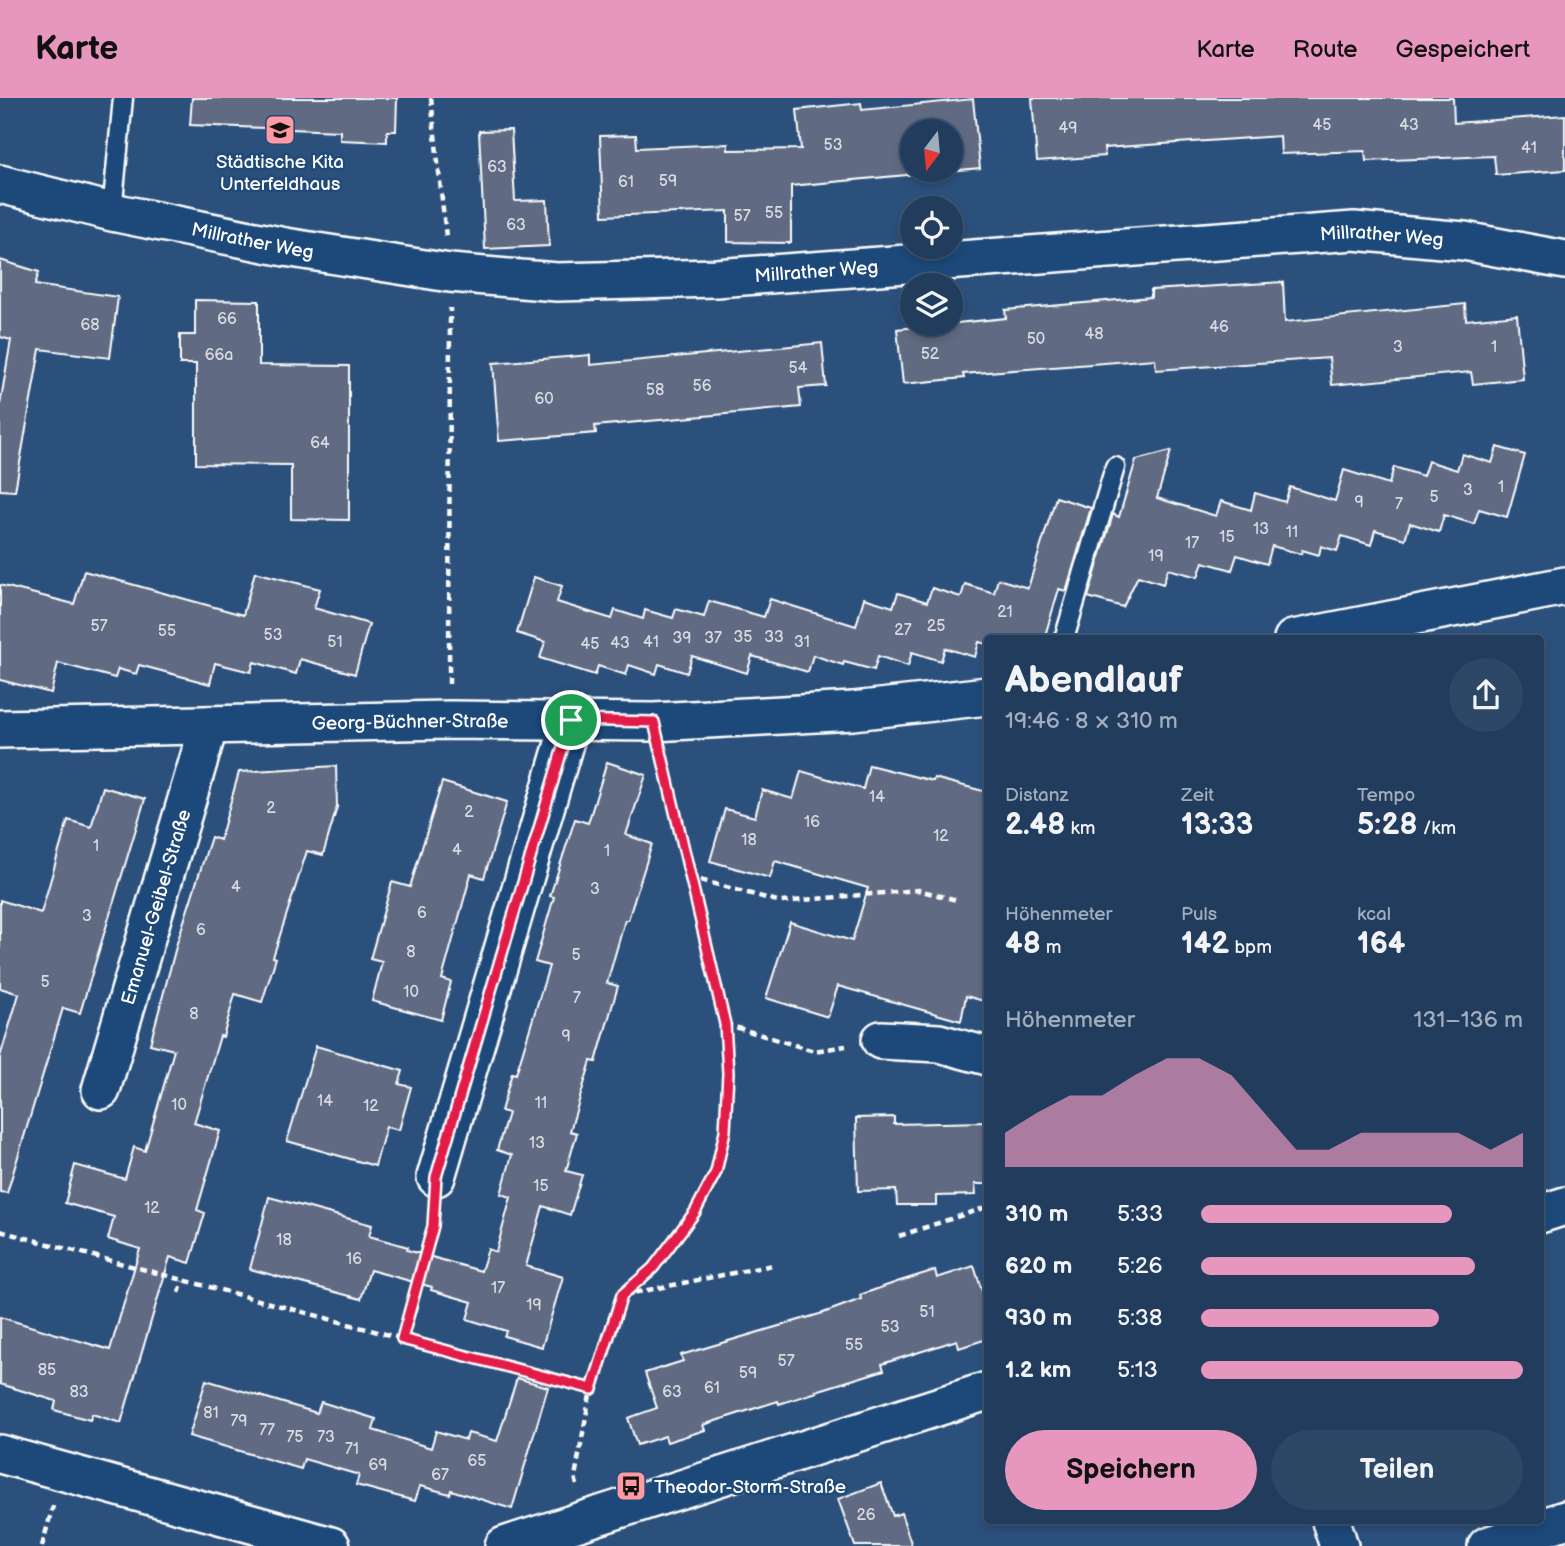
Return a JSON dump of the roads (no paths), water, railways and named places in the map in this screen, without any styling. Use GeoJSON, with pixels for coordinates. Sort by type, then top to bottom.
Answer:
{"type":"FeatureCollection","features":[{"type":"Feature","properties":{"kind":"street","name":"Millrather Weg"},"geometry":{"type":"LineString","coordinates":[[0,184],[112,212],[285,247],[450,273],[557,282],[716,278],[1354,231],[1464,240],[1565,260]]}},
{"type":"Feature","properties":{"kind":"street"},"geometry":{"type":"LineString","coordinates":[[1314,635],[1565,586]]}},
{"type":"Feature","properties":{"kind":"street","name":"Georg-Büchner-Straße"},"geometry":{"type":"LineString","coordinates":[[0,729],[449,720],[654,722],[853,711],[984,696]]}},
{"type":"Feature","properties":{"kind":"street"},"geometry":{"type":"LineString","coordinates":[[436,1177],[571,720]]}},
{"type":"Feature","properties":{"kind":"street","name":"Emanuel-Geibel-Straße"},"geometry":{"type":"LineString","coordinates":[[101,1090],[209,725]]}},
{"type":"Feature","properties":{"kind":"street"},"geometry":{"type":"LineString","coordinates":[[881,1041],[939,1043],[984,1055]]}},
{"type":"Feature","properties":{"kind":"street"},"geometry":{"type":"LineString","coordinates":[[1544,1213],[1565,1206]]}},
{"type":"Feature","properties":{"kind":"street"},"geometry":{"type":"LineString","coordinates":[[505,1546],[984,1392]]}},
{"type":"Feature","properties":{"kind":"street"},"geometry":{"type":"LineString","coordinates":[[0,1454],[331,1546]]}},
{"type":"Feature","properties":{"kind":"street"},"geometry":{"type":"LineString","coordinates":[[1488,1546],[1565,1520]]}},
{"type":"Feature","properties":{"kind":"street"},"geometry":{"type":"LineString","coordinates":[[1332,1524],[1339,1546]]}},
{"type":"Feature","properties":{"kind":"lane"},"geometry":{"type":"LineString","coordinates":[[112,212],[122,98]]}},
{"type":"Feature","properties":{"kind":"lane"},"geometry":{"type":"LineString","coordinates":[[1065,635],[1115,467]]}},
{"type":"Feature","properties":{"kind":"place","name":"Städtische Kita Unterfeldhaus"},"geometry":{"type":"Point","coordinates":[280,130]}},
{"type":"Feature","properties":{"kind":"place","name":"Theodor-Storm-Straße"},"geometry":{"type":"Point","coordinates":[631,1486]}}]}
